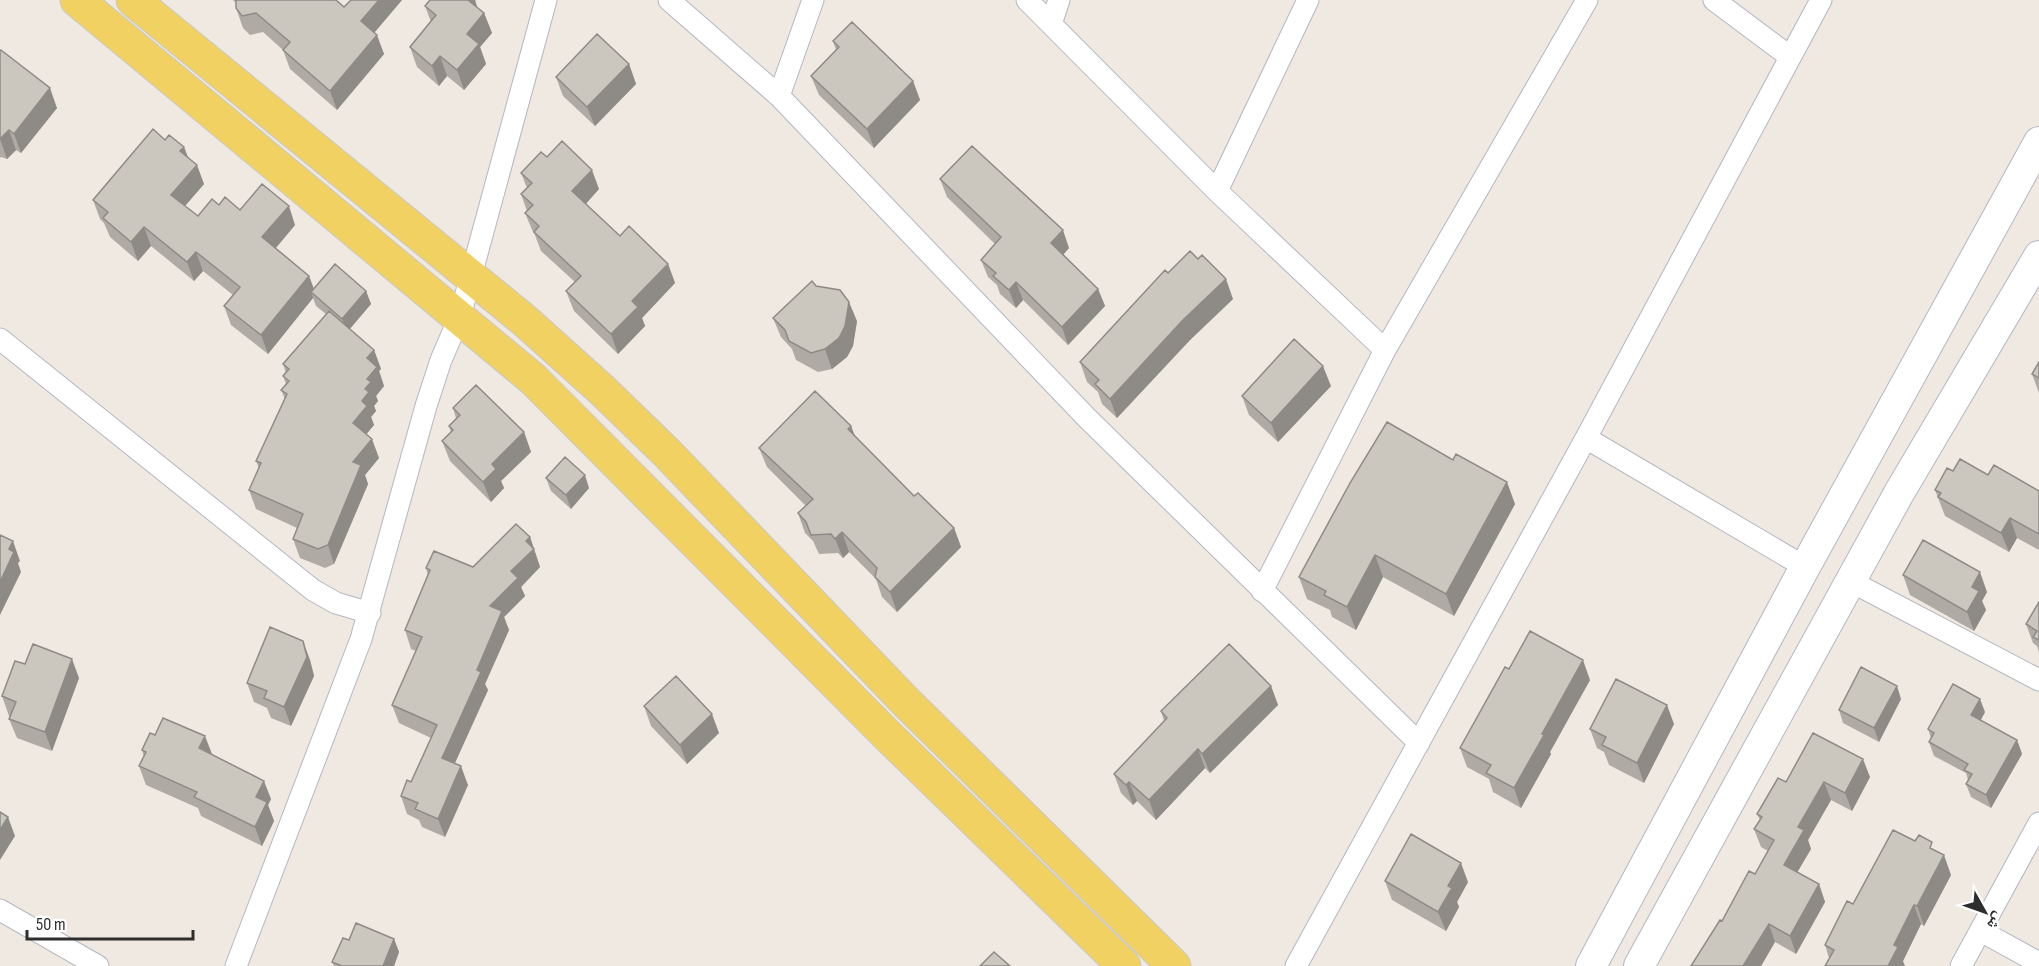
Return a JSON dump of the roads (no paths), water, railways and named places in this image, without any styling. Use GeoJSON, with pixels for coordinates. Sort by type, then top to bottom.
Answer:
{"type":"FeatureCollection","features":[{"type":"Feature","properties":{"kind":"main road"},"geometry":{"type":"LineString","coordinates":[[77,0],[313,193],[418,285],[460,316],[533,379],[887,735],[1124,966]]}},
{"type":"Feature","properties":{"kind":"main road"},"geometry":{"type":"LineString","coordinates":[[133,0],[565,356],[639,425],[843,639],[1174,966]]}},
{"type":"Feature","properties":{"kind":"main road"},"geometry":{"type":"LineString","coordinates":[[1591,966],[1805,567],[2039,142]]}},
{"type":"Feature","properties":{"kind":"main road"},"geometry":{"type":"LineString","coordinates":[[1639,966],[1850,581],[2039,256]]}},
{"type":"Feature","properties":{"kind":"street"},"geometry":{"type":"LineString","coordinates":[[236,966],[370,613],[426,406],[441,360],[460,316],[469,275],[546,0]]}},
{"type":"Feature","properties":{"kind":"street"},"geometry":{"type":"LineString","coordinates":[[669,0],[779,96],[1087,418],[1419,743]]}},
{"type":"Feature","properties":{"kind":"street"},"geometry":{"type":"LineString","coordinates":[[779,96],[813,0]]}},
{"type":"Feature","properties":{"kind":"street"},"geometry":{"type":"LineString","coordinates":[[1027,0],[1217,191],[1385,350]]}},
{"type":"Feature","properties":{"kind":"street"},"geometry":{"type":"LineString","coordinates":[[1051,24],[1059,0]]}},
{"type":"Feature","properties":{"kind":"street"},"geometry":{"type":"LineString","coordinates":[[1217,191],[1308,0]]}},
{"type":"Feature","properties":{"kind":"street"},"geometry":{"type":"LineString","coordinates":[[1262,591],[1385,350],[1587,0]]}},
{"type":"Feature","properties":{"kind":"street"},"geometry":{"type":"LineString","coordinates":[[1714,0],[1789,56]]}},
{"type":"Feature","properties":{"kind":"street"},"geometry":{"type":"LineString","coordinates":[[1296,966],[1586,438],[1821,0]]}},
{"type":"Feature","properties":{"kind":"street"},"geometry":{"type":"LineString","coordinates":[[0,339],[313,590],[336,603],[370,613]]}},
{"type":"Feature","properties":{"kind":"street"},"geometry":{"type":"LineString","coordinates":[[1586,438],[1805,567]]}},
{"type":"Feature","properties":{"kind":"street"},"geometry":{"type":"LineString","coordinates":[[1850,581],[2039,680]]}},
{"type":"Feature","properties":{"kind":"street"},"geometry":{"type":"LineString","coordinates":[[1961,966],[2039,823]]}},
{"type":"Feature","properties":{"kind":"street"},"geometry":{"type":"LineString","coordinates":[[0,910],[98,966]]}},
{"type":"Feature","properties":{"kind":"street"},"geometry":{"type":"LineString","coordinates":[[1981,931],[2039,963]]}}]}
